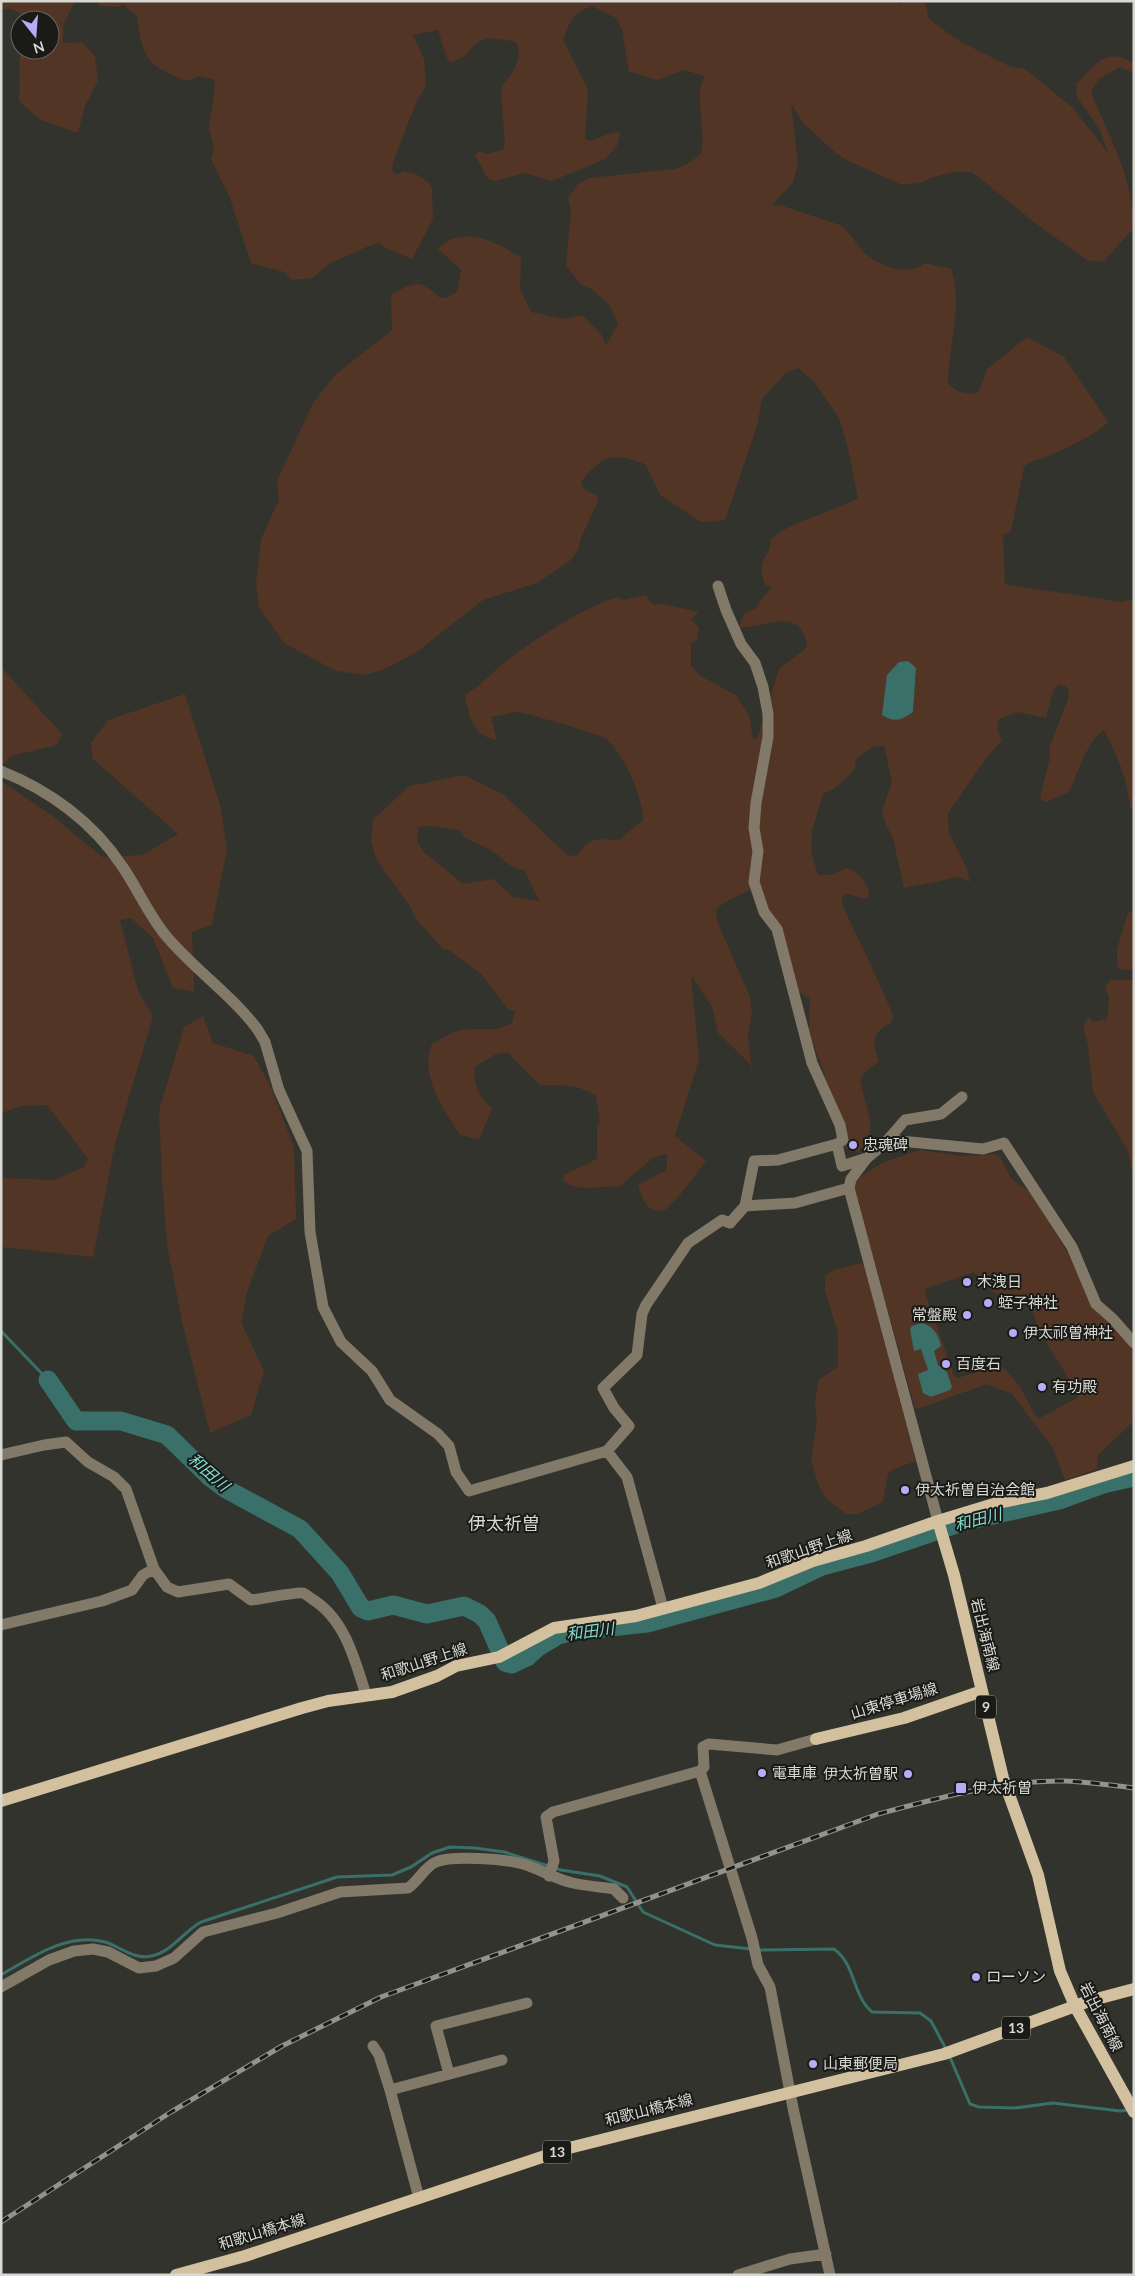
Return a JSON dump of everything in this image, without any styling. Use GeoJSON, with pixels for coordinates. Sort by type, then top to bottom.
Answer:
{"type":"FeatureCollection","features":[{"type":"Feature","properties":{"kind":"main road"},"geometry":{"type":"LineString","coordinates":[[940,1527],[997,1504],[1047,1493],[1134,1466]]}},
{"type":"Feature","properties":{"kind":"main road","name":"和歌山野上線"},"geometry":{"type":"LineString","coordinates":[[1,1801],[302,1708],[366,1695],[392,1692],[437,1676],[456,1666],[501,1656],[554,1628],[578,1623],[615,1620],[759,1584],[813,1561],[940,1527]]}},
{"type":"Feature","properties":{"kind":"main road","name":"岩出海南線"},"geometry":{"type":"LineString","coordinates":[[940,1527],[1005,1786],[1038,1876],[1060,1971],[1075,2006],[1131,2108]]}},
{"type":"Feature","properties":{"kind":"main road","name":"山東停車場線"},"geometry":{"type":"LineString","coordinates":[[816,1739],[904,1718],[982,1691]]}},
{"type":"Feature","properties":{"kind":"main road","name":"和歌山橋本線"},"geometry":{"type":"LineString","coordinates":[[176,2275],[245,2256],[569,2148],[944,2054],[1112,1993],[1134,1989]]}},
{"type":"Feature","properties":{"kind":"street"},"geometry":{"type":"LineString","coordinates":[[1,771],[50,795],[99,835],[122,865],[165,935],[190,963],[258,1030],[265,1042],[279,1090],[306,1152],[310,1232],[323,1307],[341,1342],[372,1372],[390,1400],[438,1434],[449,1446],[456,1472],[469,1491],[607,1450],[629,1426],[614,1408],[603,1388],[638,1355],[642,1314],[646,1304],[688,1243],[722,1220],[730,1223],[745,1206],[754,1161],[778,1160],[837,1144],[843,1140],[840,1125],[812,1063],[777,929],[764,912],[754,882],[758,851],[754,828],[756,803],[768,737],[768,714],[763,687],[755,663],[741,644],[718,586]]}},
{"type":"Feature","properties":{"kind":"street"},"geometry":{"type":"LineString","coordinates":[[940,1527],[849,1188],[851,1179],[867,1158],[885,1143],[905,1120],[941,1114],[962,1097]]}},
{"type":"Feature","properties":{"kind":"street"},"geometry":{"type":"LineString","coordinates":[[885,1143],[900,1140],[984,1150],[1004,1143],[1068,1241],[1096,1304],[1113,1318],[1134,1343]]}},
{"type":"Feature","properties":{"kind":"street"},"geometry":{"type":"LineString","coordinates":[[837,1144],[842,1166],[867,1158]]}},
{"type":"Feature","properties":{"kind":"street"},"geometry":{"type":"LineString","coordinates":[[745,1206],[795,1203],[849,1188]]}},
{"type":"Feature","properties":{"kind":"street"},"geometry":{"type":"LineString","coordinates":[[1,1455],[66,1442],[88,1462],[114,1477],[126,1489],[154,1569],[167,1587],[178,1592],[229,1584],[252,1600],[302,1593],[314,1600],[328,1610],[338,1624],[355,1660],[366,1695]]}},
{"type":"Feature","properties":{"kind":"street"},"geometry":{"type":"LineString","coordinates":[[607,1450],[627,1477],[663,1608]]}},
{"type":"Feature","properties":{"kind":"street"},"geometry":{"type":"LineString","coordinates":[[1,1625],[102,1601],[132,1590],[143,1575],[154,1569]]}},
{"type":"Feature","properties":{"kind":"street"},"geometry":{"type":"LineString","coordinates":[[549,1876],[554,1861],[546,1817],[553,1812],[700,1771],[704,1767],[703,1747],[709,1744],[777,1750],[816,1739]]}},
{"type":"Feature","properties":{"kind":"street"},"geometry":{"type":"LineString","coordinates":[[700,1771],[752,1938],[758,1965],[770,1987],[790,2093],[830,2275]]}},
{"type":"Feature","properties":{"kind":"street"},"geometry":{"type":"LineString","coordinates":[[1,1987],[49,1960],[84,1950],[93,1949],[108,1952],[139,1968],[156,1966],[174,1958],[202,1932],[277,1913],[340,1892],[408,1888],[415,1883],[428,1866],[448,1859],[510,1861],[524,1864],[549,1876],[573,1884],[614,1889],[623,1898]]}},
{"type":"Feature","properties":{"kind":"street"},"geometry":{"type":"LineString","coordinates":[[449,2074],[436,2026],[527,2003]]}},
{"type":"Feature","properties":{"kind":"street"},"geometry":{"type":"LineString","coordinates":[[373,2046],[379,2055],[390,2090],[419,2198]]}},
{"type":"Feature","properties":{"kind":"street"},"geometry":{"type":"LineString","coordinates":[[390,2090],[502,2060]]}},
{"type":"Feature","properties":{"kind":"street"},"geometry":{"type":"LineString","coordinates":[[738,2275],[790,2259],[826,2254]]}},
{"type":"Feature","properties":{"kind":"shaded area"},"geometry":{"type":"Polygon","coordinates":[[[1,1],[75,1],[63,25],[63,43],[82,42],[95,56],[98,81],[85,106],[78,133],[41,120],[19,101],[20,60],[60,60],[60,10],[1,9],[1,1]]]}},
{"type":"Feature","properties":{"kind":"shaded area"},"geometry":{"type":"Polygon","coordinates":[[[97,1],[894,1],[900,4],[906,1],[925,1],[929,19],[959,41],[1011,67],[1025,69],[1073,108],[1108,153],[1100,130],[1077,97],[1076,84],[1095,65],[1108,57],[1116,56],[1134,63],[1134,73],[1120,67],[1098,81],[1092,95],[1120,160],[1133,211],[1134,228],[1103,262],[1087,260],[1039,226],[972,172],[956,172],[929,178],[924,182],[902,185],[849,161],[837,154],[803,123],[791,103],[798,163],[793,183],[772,205],[780,205],[840,225],[867,255],[891,268],[909,270],[917,268],[924,263],[951,269],[955,282],[956,311],[948,383],[960,392],[976,394],[980,389],[987,369],[1027,337],[1064,357],[1108,422],[1080,441],[1024,467],[1011,531],[1003,535],[1005,584],[1121,602],[1134,599],[1134,812],[1130,808],[1127,786],[1121,768],[1104,730],[1088,749],[1069,792],[1046,802],[1040,799],[1050,758],[1050,746],[1068,699],[1069,692],[1066,686],[1059,685],[1054,689],[1046,718],[1018,712],[999,719],[997,729],[1002,740],[985,760],[948,813],[949,833],[967,869],[970,882],[959,877],[904,888],[893,838],[886,825],[882,811],[892,782],[884,746],[872,747],[855,760],[856,766],[846,779],[823,794],[812,831],[811,852],[818,875],[831,875],[846,868],[855,872],[865,882],[869,896],[864,899],[846,893],[842,898],[842,904],[893,1016],[892,1022],[880,1030],[875,1038],[874,1042],[879,1061],[863,1074],[860,1080],[870,1120],[870,1141],[858,1152],[846,1148],[836,1123],[821,1095],[825,1074],[809,1032],[810,999],[797,991],[767,913],[752,889],[727,901],[716,909],[717,921],[750,997],[752,1011],[748,1035],[752,1071],[750,1064],[718,1033],[712,1007],[691,975],[699,1059],[675,1136],[706,1161],[680,1195],[665,1210],[649,1207],[638,1185],[667,1170],[667,1154],[654,1157],[619,1187],[583,1188],[569,1185],[563,1181],[564,1175],[597,1159],[597,1127],[600,1122],[596,1096],[576,1087],[540,1085],[507,1052],[494,1055],[475,1067],[475,1080],[478,1090],[492,1109],[479,1139],[460,1135],[435,1092],[431,1080],[429,1056],[432,1044],[461,1030],[493,1029],[505,1026],[512,1023],[515,1011],[508,1009],[481,974],[449,950],[443,949],[416,919],[410,906],[376,859],[371,841],[373,820],[409,786],[464,775],[504,795],[567,855],[577,856],[586,845],[595,840],[619,840],[643,820],[640,800],[631,776],[619,754],[605,738],[517,712],[491,717],[497,740],[489,738],[482,735],[473,724],[465,695],[510,658],[548,632],[605,601],[618,597],[623,600],[646,595],[650,602],[656,605],[662,604],[699,612],[691,619],[699,628],[697,640],[691,643],[691,665],[699,675],[736,695],[749,715],[753,740],[758,737],[779,669],[804,650],[807,644],[803,632],[796,625],[788,622],[739,627],[744,614],[755,609],[772,586],[765,585],[762,575],[762,563],[768,552],[771,539],[791,526],[858,498],[847,444],[839,418],[815,383],[798,368],[786,373],[762,399],[757,426],[725,520],[701,522],[660,495],[646,465],[625,458],[609,458],[595,466],[581,482],[585,489],[597,495],[598,501],[581,538],[578,550],[571,560],[537,583],[483,600],[418,651],[387,668],[365,675],[336,671],[284,643],[259,607],[256,582],[261,539],[279,500],[277,481],[313,403],[335,375],[392,330],[391,295],[406,287],[417,284],[427,288],[440,298],[446,298],[457,292],[461,270],[438,249],[447,242],[458,238],[480,238],[501,246],[521,258],[520,289],[531,312],[564,319],[582,315],[601,334],[606,345],[618,324],[610,306],[593,290],[580,284],[566,265],[571,211],[568,198],[578,184],[589,178],[675,169],[686,165],[701,154],[700,91],[704,76],[684,70],[659,80],[629,72],[622,29],[616,18],[592,6],[585,9],[573,18],[563,40],[588,90],[585,139],[591,141],[613,132],[620,133],[617,146],[605,159],[552,181],[525,173],[494,181],[488,179],[475,155],[480,151],[486,154],[503,150],[505,144],[501,91],[503,84],[511,75],[519,58],[518,45],[513,41],[487,38],[475,44],[466,55],[451,63],[447,58],[438,30],[413,35],[424,59],[426,87],[418,98],[392,169],[395,175],[404,171],[416,174],[429,183],[432,188],[433,219],[412,259],[385,248],[380,243],[371,245],[329,264],[313,278],[292,280],[284,272],[251,263],[230,198],[211,159],[214,147],[209,128],[215,85],[213,79],[200,76],[187,81],[155,65],[145,51],[137,16],[123,4],[117,7],[100,6],[97,1]],[[916,668],[885,696],[882,715],[913,712],[916,668]],[[431,826],[418,827],[417,842],[425,853],[463,884],[493,879],[513,897],[539,901],[525,871],[510,865],[492,851],[469,840],[459,830],[431,826]]]}},
{"type":"Feature","properties":{"kind":"shaded area"},"geometry":{"type":"Polygon","coordinates":[[[1,667],[62,734],[57,745],[11,756],[1,767],[1,667]]]}},
{"type":"Feature","properties":{"kind":"shaded area"},"geometry":{"type":"Polygon","coordinates":[[[185,694],[220,805],[227,849],[212,925],[192,932],[194,992],[173,988],[153,938],[131,918],[120,920],[138,991],[153,1016],[115,1144],[93,1257],[1,1247],[1,1178],[54,1180],[84,1167],[88,1159],[47,1105],[22,1106],[1,1113],[1,781],[54,817],[102,857],[142,855],[178,834],[93,759],[91,743],[108,720],[185,694]]]}},
{"type":"Feature","properties":{"kind":"shaded area"},"geometry":{"type":"Polygon","coordinates":[[[1134,911],[1134,970],[1122,970],[1117,966],[1117,949],[1128,913],[1134,911]]]}},
{"type":"Feature","properties":{"kind":"shaded area"},"geometry":{"type":"Polygon","coordinates":[[[1111,980],[1134,980],[1134,1181],[1128,1151],[1093,1092],[1088,1045],[1083,1026],[1089,1017],[1093,1022],[1107,1019],[1109,998],[1105,986],[1111,980]]]}},
{"type":"Feature","properties":{"kind":"shaded area"},"geometry":{"type":"Polygon","coordinates":[[[203,1016],[213,1043],[254,1056],[271,1088],[294,1147],[296,1219],[268,1236],[247,1292],[241,1322],[264,1371],[251,1415],[210,1433],[182,1321],[167,1245],[159,1111],[184,1027],[203,1016]]]}},
{"type":"Feature","properties":{"kind":"shaded area"},"geometry":{"type":"Polygon","coordinates":[[[920,1150],[963,1156],[994,1154],[1000,1157],[1011,1178],[1033,1195],[1110,1323],[1134,1350],[1134,1421],[1098,1455],[1097,1469],[1065,1480],[1053,1448],[1012,1394],[987,1384],[920,1408],[915,1408],[854,1189],[855,1180],[882,1163],[920,1150]],[[974,1272],[927,1288],[925,1292],[954,1376],[957,1378],[1001,1365],[1019,1385],[1036,1417],[1040,1418],[1077,1398],[1078,1394],[1040,1332],[1030,1305],[994,1293],[974,1272]]]}},
{"type":"Feature","properties":{"kind":"shaded area"},"geometry":{"type":"Polygon","coordinates":[[[860,1263],[864,1264],[916,1461],[894,1469],[888,1474],[883,1502],[857,1514],[846,1514],[826,1498],[818,1484],[811,1460],[817,1421],[815,1403],[818,1380],[838,1367],[838,1333],[825,1291],[825,1276],[831,1271],[860,1263]]]}},
{"type":"Feature","properties":{"kind":"water"},"geometry":{"type":"Polygon","coordinates":[[[908,661],[916,668],[913,712],[902,719],[890,719],[882,715],[887,675],[899,662],[908,661]]]}},
{"type":"Feature","properties":{"kind":"water"},"geometry":{"type":"Polygon","coordinates":[[[921,1323],[932,1328],[937,1334],[941,1346],[934,1351],[938,1365],[947,1372],[952,1387],[950,1390],[931,1397],[923,1393],[918,1374],[928,1370],[921,1349],[914,1351],[910,1329],[912,1326],[921,1323]]]}},
{"type":"Feature","properties":{"kind":"waterway","name":"和田川"},"geometry":{"type":"LineString","coordinates":[[1,1331],[48,1380]]}},
{"type":"Feature","properties":{"kind":"waterway","name":"和田川"},"geometry":{"type":"LineString","coordinates":[[48,1380],[76,1421],[121,1421],[167,1435],[210,1477],[226,1489],[300,1529],[340,1573],[361,1608],[368,1611],[393,1605],[427,1614],[464,1606],[480,1614],[487,1621],[505,1662],[512,1664],[527,1657],[538,1647],[558,1635],[574,1631],[647,1623],[776,1588],[822,1566],[871,1553],[962,1522],[1059,1500],[1103,1484],[1134,1477]]}},
{"type":"Feature","properties":{"kind":"waterway"},"geometry":{"type":"LineString","coordinates":[[1,1975],[51,1948],[78,1940],[105,1942],[133,1955],[151,1956],[171,1946],[201,1922],[337,1877],[392,1875],[411,1867],[432,1853],[450,1847],[504,1852],[561,1870],[600,1876],[627,1887],[643,1912],[715,1945],[751,1949]]}},
{"type":"Feature","properties":{"kind":"waterway"},"geometry":{"type":"LineString","coordinates":[[757,1950],[834,1949],[846,1963],[861,1997],[872,2012],[920,2013],[931,2021],[946,2049]]}},
{"type":"Feature","properties":{"kind":"waterway"},"geometry":{"type":"LineString","coordinates":[[949,2055],[970,2104],[979,2107],[1015,2108],[1053,2103],[1120,2111],[1129,2110]]}},
{"type":"Feature","properties":{"kind":"railway"},"geometry":{"type":"LineString","coordinates":[[1,2222],[171,2112],[282,2046],[381,1997],[878,1814],[971,1791],[1018,1783],[1065,1781],[1134,1788]]}},
{"type":"Feature","properties":{"kind":"place","name":"忠魂碑"},"geometry":{"type":"Point","coordinates":[853,1145]}},
{"type":"Feature","properties":{"kind":"place","name":"木洩日"},"geometry":{"type":"Point","coordinates":[967,1282]}},
{"type":"Feature","properties":{"kind":"place","name":"蛭子神社"},"geometry":{"type":"Point","coordinates":[988,1303]}},
{"type":"Feature","properties":{"kind":"place","name":"常盤殿"},"geometry":{"type":"Point","coordinates":[967,1315]}},
{"type":"Feature","properties":{"kind":"place","name":"伊太祁曽神社"},"geometry":{"type":"Point","coordinates":[1013,1333]}},
{"type":"Feature","properties":{"kind":"place","name":"百度石"},"geometry":{"type":"Point","coordinates":[946,1364]}},
{"type":"Feature","properties":{"kind":"place","name":"有功殿"},"geometry":{"type":"Point","coordinates":[1042,1387]}},
{"type":"Feature","properties":{"kind":"place","name":"伊太祈曽自治会館"},"geometry":{"type":"Point","coordinates":[905,1490]}},
{"type":"Feature","properties":{"kind":"place","name":"電車庫"},"geometry":{"type":"Point","coordinates":[762,1773]}},
{"type":"Feature","properties":{"kind":"place","name":"伊太祈曽駅"},"geometry":{"type":"Point","coordinates":[908,1774]}},
{"type":"Feature","properties":{"kind":"place","name":"伊太祈曽"},"geometry":{"type":"Point","coordinates":[961,1788]}},
{"type":"Feature","properties":{"kind":"place","name":"ローソン"},"geometry":{"type":"Point","coordinates":[976,1977]}},
{"type":"Feature","properties":{"kind":"place","name":"山東郵便局"},"geometry":{"type":"Point","coordinates":[813,2064]}},
{"type":"Feature","properties":{"kind":"district","name":"伊太祈曽"},"geometry":{"type":"Point","coordinates":[504,1524]}}]}
